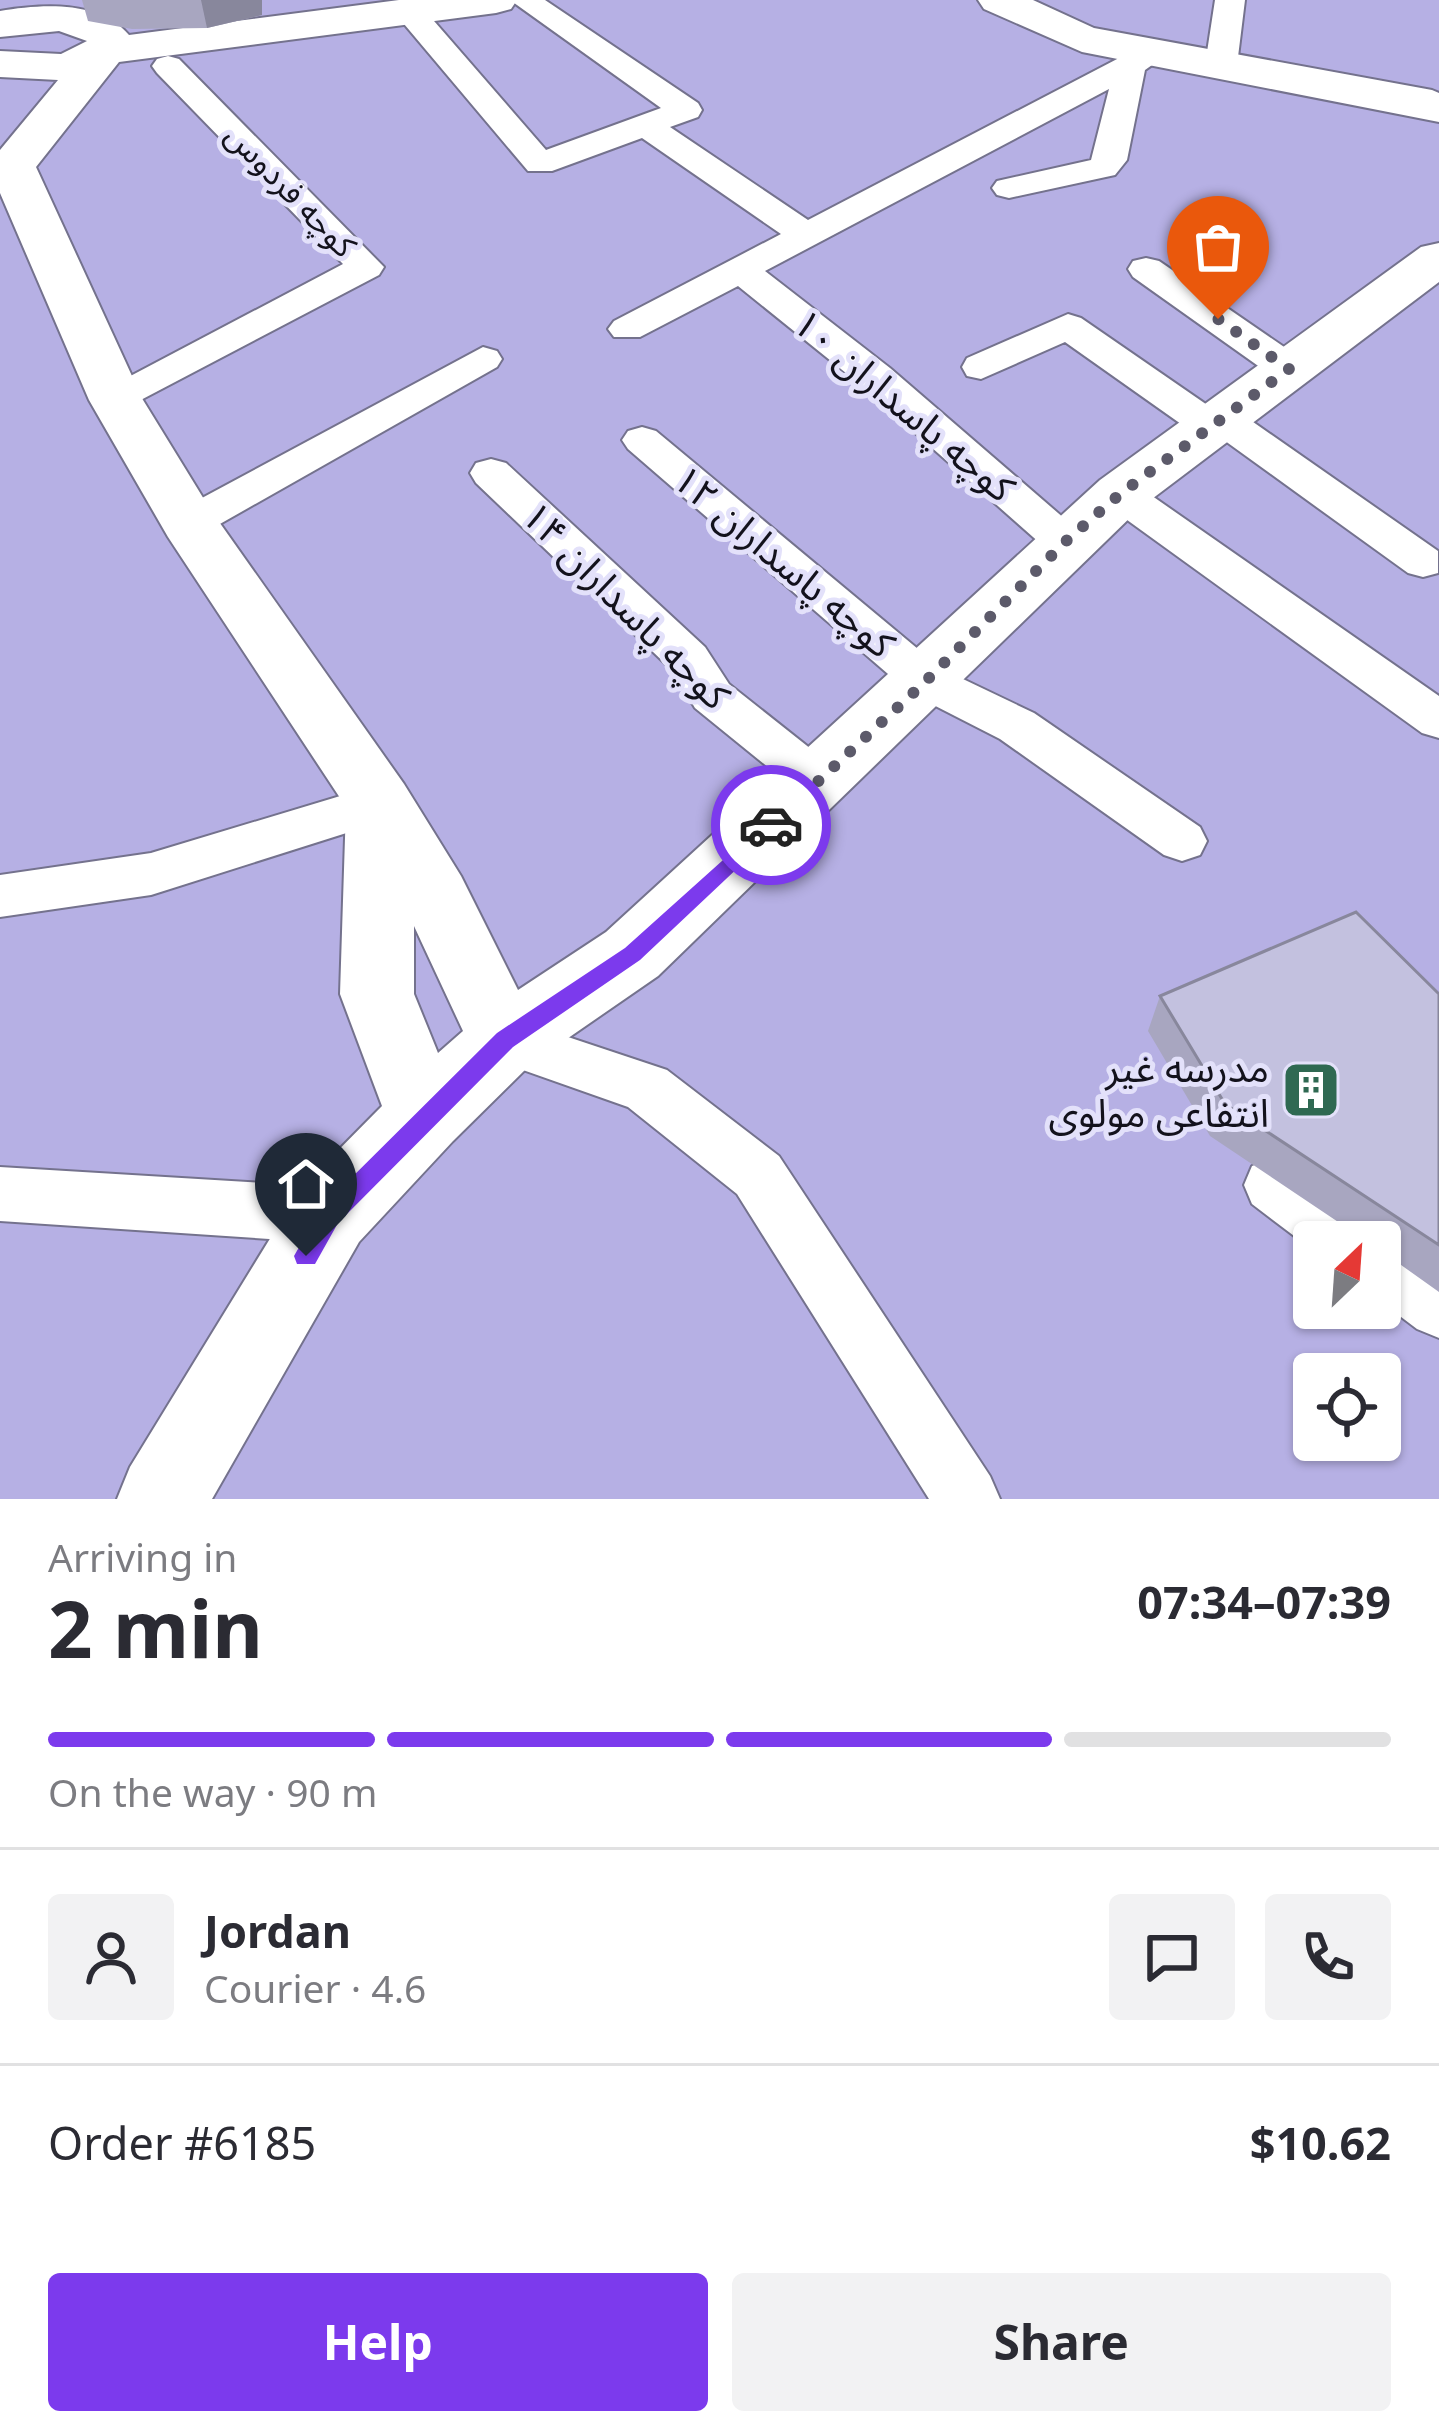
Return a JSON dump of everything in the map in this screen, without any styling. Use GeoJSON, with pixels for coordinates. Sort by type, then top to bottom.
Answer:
{"type":"FeatureCollection","features":[{"type":"Feature","properties":{"kind":"street"},"geometry":{"type":"LineString","coordinates":[[1,33],[59,66],[85,62],[105,51],[496,0]]}},
{"type":"Feature","properties":{"kind":"street"},"geometry":{"type":"LineString","coordinates":[[410,12],[540,164],[686,110],[525,0]]}},
{"type":"Feature","properties":{"kind":"street"},"geometry":{"type":"LineString","coordinates":[[999,0],[1082,39],[1142,60],[1221,65],[1439,108]]}},
{"type":"Feature","properties":{"kind":"street"},"geometry":{"type":"LineString","coordinates":[[1221,65],[1230,0]]}},
{"type":"Feature","properties":{"kind":"street"},"geometry":{"type":"LineString","coordinates":[[105,51],[11,166],[116,400],[189,523],[380,803],[436,897],[505,1040],[647,1088],[758,1175],[968,1499]]}},
{"type":"Feature","properties":{"kind":"street"},"geometry":{"type":"LineString","coordinates":[[1009,188],[1103,168],[1110,160],[1142,60]]}},
{"type":"Feature","properties":{"kind":"street"},"geometry":{"type":"LineString","coordinates":[[627,329],[1142,60]]}},
{"type":"Feature","properties":{"kind":"street","name":"کوچه فردوس"},"geometry":{"type":"LineString","coordinates":[[116,400],[366,267],[168,66]]}},
{"type":"Feature","properties":{"kind":"street"},"geometry":{"type":"LineString","coordinates":[[645,125],[806,236]]}},
{"type":"Feature","properties":{"kind":"street"},"geometry":{"type":"LineString","coordinates":[[162,1499],[330,1215],[425,1116],[505,1040],[632,954],[1120,494],[1439,258]]}},
{"type":"Feature","properties":{"kind":"street"},"geometry":{"type":"LineString","coordinates":[[1146,269],[1289,369]]}},
{"type":"Feature","properties":{"kind":"street","name":"کوچه پاسداران ۱۰"},"geometry":{"type":"LineString","coordinates":[[741,270],[876,377],[1065,542]]}},
{"type":"Feature","properties":{"kind":"street"},"geometry":{"type":"LineString","coordinates":[[981,367],[1068,326],[1423,562]]}},
{"type":"Feature","properties":{"kind":"street"},"geometry":{"type":"LineString","coordinates":[[189,523],[483,359]]}},
{"type":"Feature","properties":{"kind":"street","name":"کوچه پاسداران ۱۲"},"geometry":{"type":"LineString","coordinates":[[642,440],[926,681],[1017,726],[1182,841]]}},
{"type":"Feature","properties":{"kind":"street","name":"کوچه پاسداران ۱۴"},"geometry":{"type":"LineString","coordinates":[[491,473],[689,659],[712,696],[818,781]]}},
{"type":"Feature","properties":{"kind":"street"},"geometry":{"type":"LineString","coordinates":[[1120,494],[1439,720]]}},
{"type":"Feature","properties":{"kind":"street"},"geometry":{"type":"LineString","coordinates":[[0,896],[151,874],[380,803]]}},
{"type":"Feature","properties":{"kind":"street"},"geometry":{"type":"LineString","coordinates":[[380,803],[377,994],[425,1116]]}},
{"type":"Feature","properties":{"kind":"street"},"geometry":{"type":"LineString","coordinates":[[1273,1185],[1322,1221]]}},
{"type":"Feature","properties":{"kind":"street"},"geometry":{"type":"LineString","coordinates":[[0,1194],[330,1215]]}},
{"type":"Feature","properties":{"kind":"street"},"geometry":{"type":"LineString","coordinates":[[1401,1280],[1439,1309]]}},
{"type":"Feature","properties":{"kind":"shaded area"},"geometry":{"type":"Polygon","coordinates":[[[0,0],[1439,0],[1439,1499],[0,1499],[0,0]]]}},
{"type":"Feature","properties":{"kind":"building","name":"مدرسه غیر انتفاعی مولوی"},"geometry":{"type":"Polygon","coordinates":[[[1356,912],[1439,994],[1439,1245],[1225,1104],[1160,996],[1356,912]]]}},
{"type":"Feature","properties":{"kind":"way so far"},"geometry":{"type":"LineString","coordinates":[[771,825],[926,681],[1065,542],[1120,494],[1289,369],[1218,319]]}},
{"type":"Feature","properties":{"kind":"place","name":"مدرسه غیر انتفاعی مولوی"},"geometry":{"type":"Point","coordinates":[1311,1090]}},
{"type":"Feature","properties":{"kind":"route"},"geometry":{"type":"LineString","coordinates":[[306,1256],[330,1215],[505,1040],[632,954],[771,825]]}}]}
